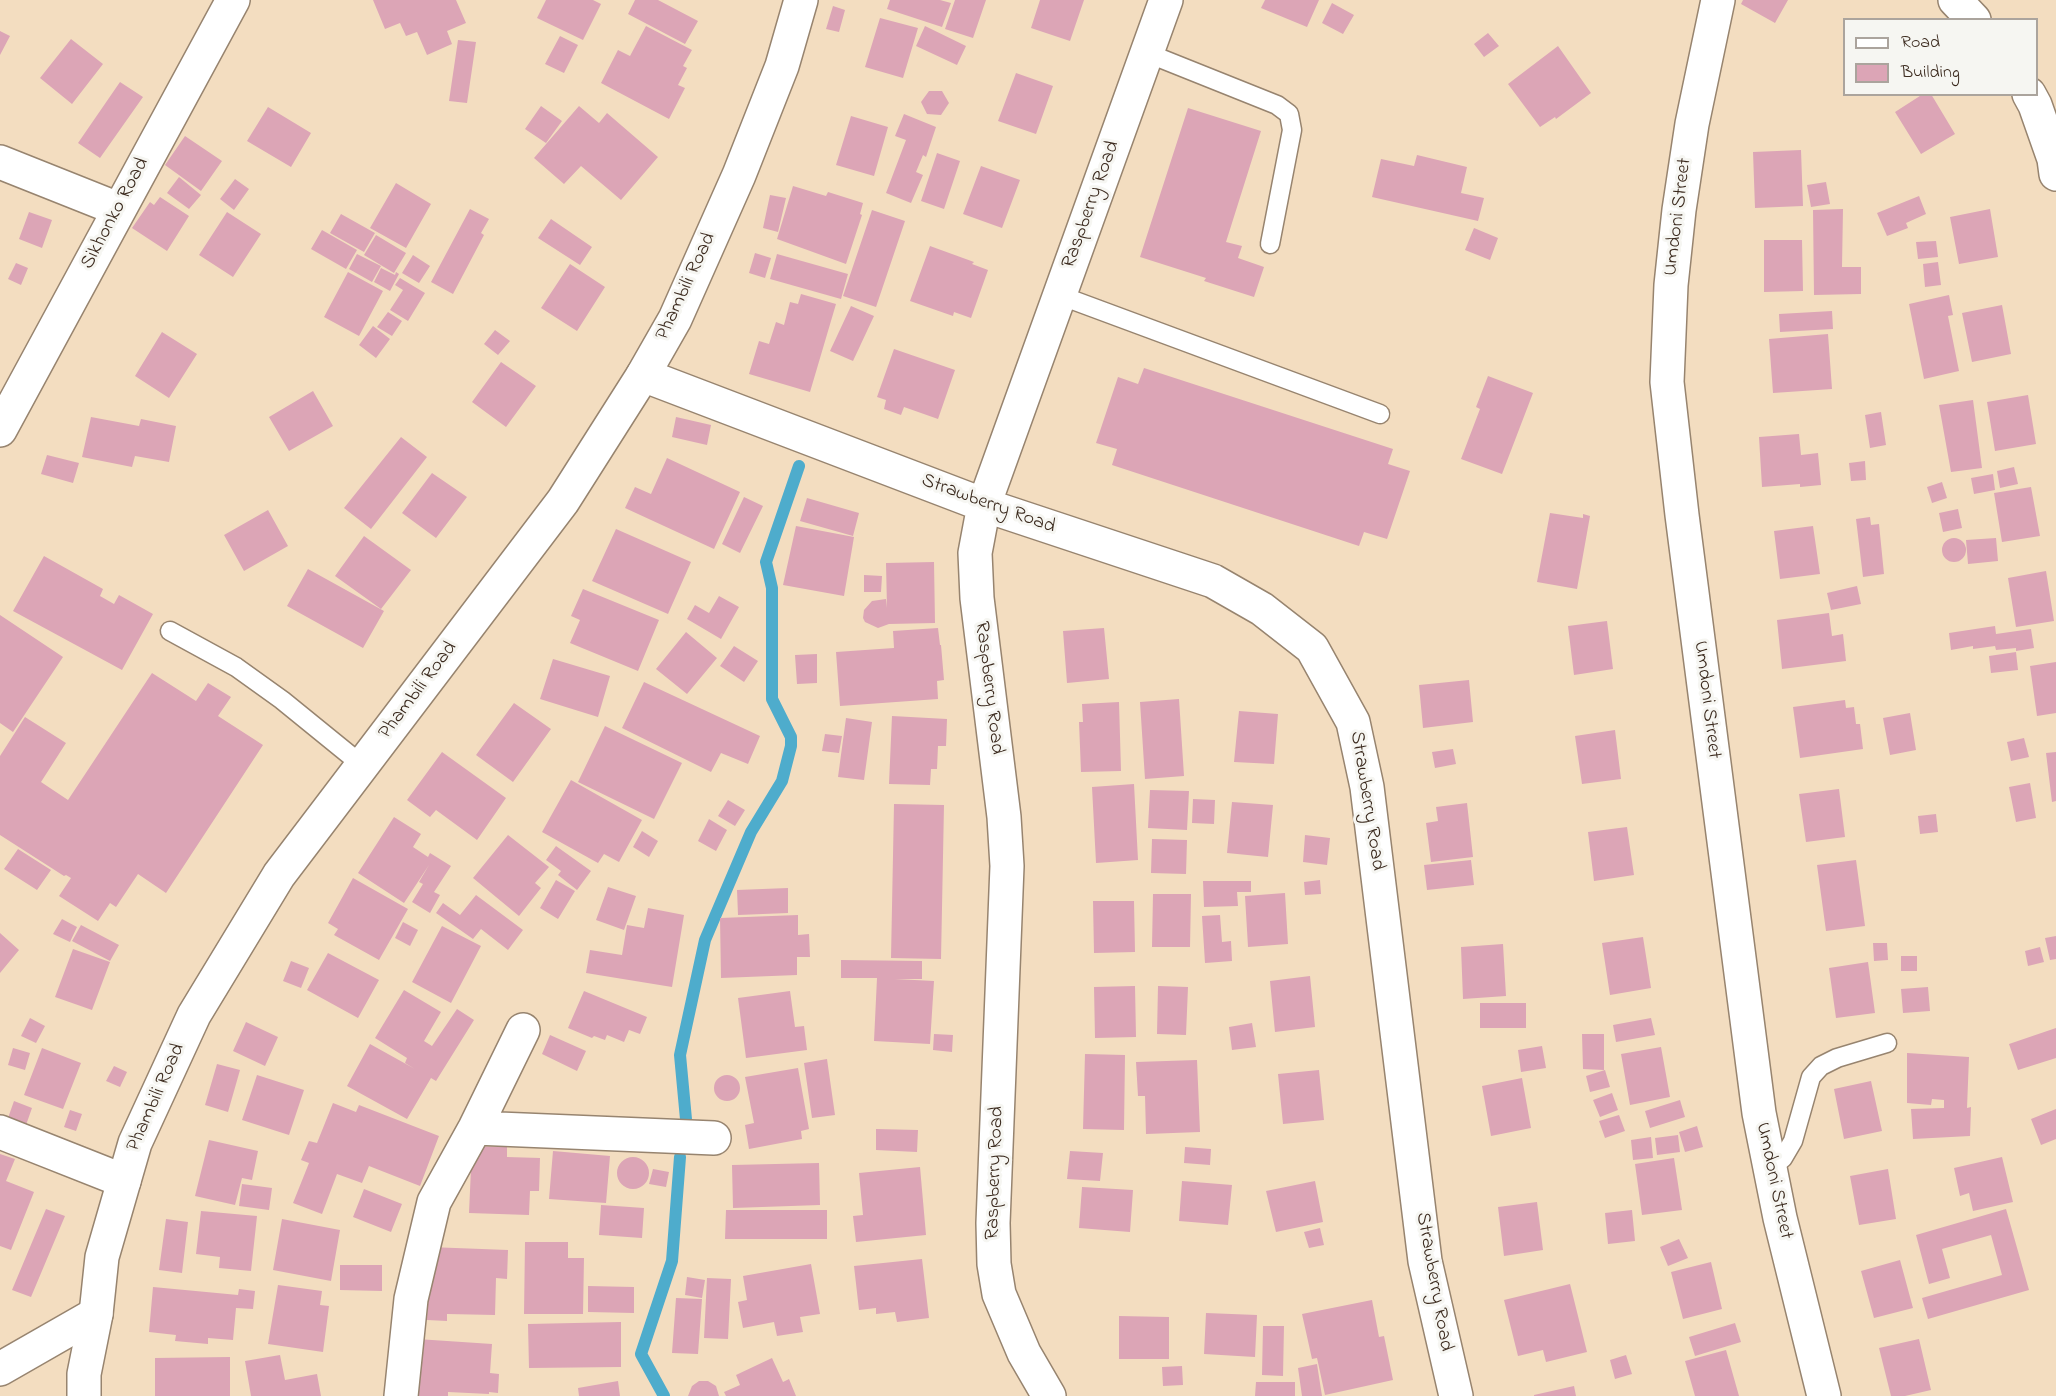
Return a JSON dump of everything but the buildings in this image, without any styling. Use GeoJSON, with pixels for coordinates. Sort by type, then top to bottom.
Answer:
{"type":"FeatureCollection","features":[{"type":"Feature","properties":{"kind":"street","name":"Sikhonko Road"},"geometry":{"type":"LineString","coordinates":[[0,429],[233,0]]}},
{"type":"Feature","properties":{"kind":"street","name":"Raspberry Road"},"geometry":{"type":"LineString","coordinates":[[1050,1396],[1024,1353],[999,1294],[994,1264],[993,1223],[1007,866],[1004,817],[977,598],[975,553],[984,505],[1166,0]]}},
{"type":"Feature","properties":{"kind":"street","name":"Umdoni Street"},"geometry":{"type":"LineString","coordinates":[[1718,0],[1692,124],[1679,210],[1671,285],[1667,382],[1759,1113],[1780,1218],[1824,1396]]}},
{"type":"Feature","properties":{"kind":"street"},"geometry":{"type":"LineString","coordinates":[[1955,0],[1972,18]]}},
{"type":"Feature","properties":{"kind":"street","name":"Phambili Road"},"geometry":{"type":"LineString","coordinates":[[84,1396],[84,1374],[96,1314],[102,1257],[135,1143],[194,1015],[279,875],[563,501],[643,375],[675,320],[739,175],[782,66],[793,2]]}},
{"type":"Feature","properties":{"kind":"street"},"geometry":{"type":"LineString","coordinates":[[2030,96],[2036,105],[2054,159],[2056,174]]}},
{"type":"Feature","properties":{"kind":"street"},"geometry":{"type":"LineString","coordinates":[[0,162],[118,209]]}},
{"type":"Feature","properties":{"kind":"street","name":"Strawberry Road"},"geometry":{"type":"LineString","coordinates":[[643,375],[984,505],[1213,581],[1262,609],[1312,648],[1353,722],[1367,787],[1425,1262],[1456,1396]]}},
{"type":"Feature","properties":{"kind":"street"},"geometry":{"type":"LineString","coordinates":[[401,1396],[411,1299],[434,1202],[475,1128],[523,1030]]}},
{"type":"Feature","properties":{"kind":"street"},"geometry":{"type":"LineString","coordinates":[[475,1128],[714,1138]]}},
{"type":"Feature","properties":{"kind":"street"},"geometry":{"type":"LineString","coordinates":[[0,1132],[124,1181]]}},
{"type":"Feature","properties":{"kind":"street"},"geometry":{"type":"LineString","coordinates":[[0,1369],[96,1314]]}},
{"type":"Feature","properties":{"kind":"lane"},"geometry":{"type":"LineString","coordinates":[[1147,53],[1277,105],[1289,114],[1292,130],[1270,244]]}},
{"type":"Feature","properties":{"kind":"lane"},"geometry":{"type":"LineString","coordinates":[[1059,295],[1380,414]]}},
{"type":"Feature","properties":{"kind":"lane"},"geometry":{"type":"LineString","coordinates":[[170,631],[236,667],[282,700],[362,765]]}},
{"type":"Feature","properties":{"kind":"lane"},"geometry":{"type":"LineString","coordinates":[[1770,1167],[1783,1158],[1793,1141],[1811,1077],[1821,1066],[1836,1058],[1887,1043]]}},
{"type":"Feature","properties":{"kind":"waterway"},"geometry":{"type":"LineString","coordinates":[[687,1130],[680,1055],[705,940],[751,832],[782,781],[791,746],[791,737],[772,699],[772,588],[766,562],[799,466]]}},
{"type":"Feature","properties":{"kind":"waterway"},"geometry":{"type":"LineString","coordinates":[[664,1396],[641,1354],[672,1261],[680,1157]]}}]}
